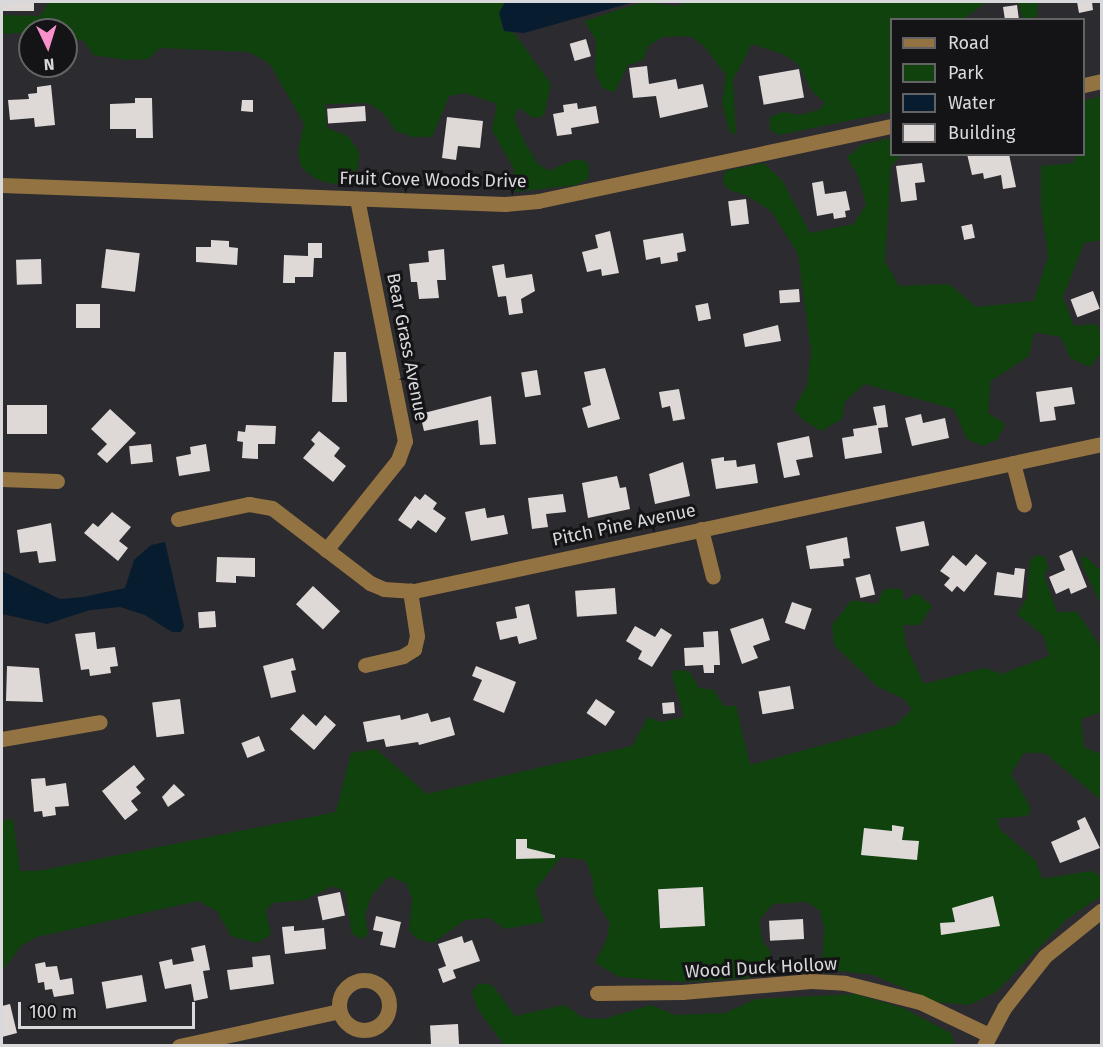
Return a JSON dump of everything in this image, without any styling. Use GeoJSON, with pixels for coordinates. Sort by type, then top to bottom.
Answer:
{"type":"FeatureCollection","features":[{"type":"Feature","properties":{"kind":"street"},"geometry":{"type":"LineString","coordinates":[[1085,85],[1101,81]]}},
{"type":"Feature","properties":{"kind":"street","name":"Fruit Cove Woods Drive"},"geometry":{"type":"LineString","coordinates":[[2,185],[478,204],[538,201],[890,126]]}},
{"type":"Feature","properties":{"kind":"street","name":"Bear Grass Avenue"},"geometry":{"type":"LineString","coordinates":[[326,549],[398,460],[405,441],[357,199]]}},
{"type":"Feature","properties":{"kind":"street","name":"Pitch Pine Avenue"},"geometry":{"type":"LineString","coordinates":[[178,519],[261,505],[282,513],[370,584],[410,591],[1101,444]]}},
{"type":"Feature","properties":{"kind":"street"},"geometry":{"type":"LineString","coordinates":[[1013,463],[1024,506]]}},
{"type":"Feature","properties":{"kind":"street"},"geometry":{"type":"LineString","coordinates":[[2,478],[57,481]]}},
{"type":"Feature","properties":{"kind":"street"},"geometry":{"type":"LineString","coordinates":[[701,529],[713,578]]}},
{"type":"Feature","properties":{"kind":"street"},"geometry":{"type":"LineString","coordinates":[[365,665],[403,656],[414,649],[417,636],[410,591]]}},
{"type":"Feature","properties":{"kind":"street"},"geometry":{"type":"LineString","coordinates":[[2,739],[100,722]]}},
{"type":"Feature","properties":{"kind":"street"},"geometry":{"type":"LineString","coordinates":[[987,1040],[1023,981],[1045,956],[1101,910]]}},
{"type":"Feature","properties":{"kind":"street"},"geometry":{"type":"LineString","coordinates":[[364,980],[381,986],[389,1005],[383,1021],[364,1030],[348,1024],[339,1011],[344,989],[364,980]]}},
{"type":"Feature","properties":{"kind":"street","name":"Wood Duck Hollow"},"geometry":{"type":"LineString","coordinates":[[597,993],[845,982],[920,1002],[987,1040]]}},
{"type":"Feature","properties":{"kind":"street"},"geometry":{"type":"LineString","coordinates":[[179,1046],[339,1011]]}},
{"type":"Feature","properties":{"kind":"street"},"geometry":{"type":"LineString","coordinates":[[364,1030],[364,1046]]}},
{"type":"Feature","properties":{"kind":"green space"},"geometry":{"type":"Polygon","coordinates":[[[49,2],[505,2],[501,24],[504,31],[514,33],[551,84],[544,116],[533,118],[519,107],[514,118],[523,139],[537,163],[549,171],[575,159],[585,161],[589,166],[588,179],[576,185],[515,192],[514,169],[492,130],[497,104],[465,93],[449,96],[432,137],[414,137],[396,131],[383,113],[368,103],[325,104],[327,128],[348,136],[359,152],[358,168],[347,181],[332,184],[316,179],[301,167],[298,152],[304,124],[270,64],[249,52],[160,48],[148,59],[126,60],[93,55],[84,41],[78,40],[78,18],[18,18],[18,33],[2,34],[2,15],[40,16],[49,2]]]}},
{"type":"Feature","properties":{"kind":"green space"},"geometry":{"type":"Polygon","coordinates":[[[643,2],[677,6],[687,2],[987,2],[964,18],[890,18],[890,112],[779,135],[770,130],[770,117],[783,112],[800,115],[819,110],[825,103],[812,91],[798,64],[785,55],[752,44],[733,80],[736,135],[729,131],[722,103],[726,75],[704,46],[690,36],[663,37],[648,46],[643,60],[628,65],[614,93],[602,87],[595,72],[596,40],[584,21],[643,2]]]}},
{"type":"Feature","properties":{"kind":"green space"},"geometry":{"type":"Polygon","coordinates":[[[1011,2],[1038,2],[1037,17],[1023,18],[1019,4],[1011,2]]]}},
{"type":"Feature","properties":{"kind":"green space"},"geometry":{"type":"Polygon","coordinates":[[[1101,96],[1101,240],[1084,243],[1063,297],[1074,326],[1096,324],[1101,334],[1101,353],[1090,367],[1070,358],[1061,337],[1034,332],[1029,356],[991,381],[988,413],[1005,424],[998,439],[983,446],[967,439],[954,409],[865,384],[845,401],[842,419],[821,431],[802,419],[794,409],[807,385],[811,351],[798,254],[772,212],[748,196],[729,190],[723,182],[725,171],[764,163],[783,182],[810,233],[854,224],[866,204],[858,176],[847,157],[863,144],[890,138],[890,156],[901,156],[891,166],[885,261],[899,286],[949,284],[976,307],[1034,301],[1048,256],[1041,207],[1041,166],[1074,163],[1076,156],[1085,156],[1085,101],[1101,96]]]}},
{"type":"Feature","properties":{"kind":"green space"},"geometry":{"type":"Polygon","coordinates":[[[1037,555],[1045,557],[1048,568],[1044,575],[1057,612],[1077,612],[1101,647],[1101,712],[1081,719],[1084,747],[1101,754],[1101,800],[1045,753],[1024,753],[1011,774],[1031,808],[1028,816],[998,818],[999,828],[1036,861],[1042,879],[1090,871],[1101,876],[1101,896],[1067,919],[996,992],[969,1005],[937,1002],[873,975],[831,970],[822,963],[824,929],[820,911],[807,902],[773,904],[759,920],[763,943],[771,951],[769,966],[749,978],[685,982],[619,977],[595,962],[605,944],[610,924],[594,895],[593,879],[585,860],[561,857],[535,890],[544,922],[505,929],[490,918],[465,920],[433,943],[417,939],[409,930],[412,900],[407,884],[389,876],[372,895],[365,914],[368,934],[362,939],[352,934],[345,891],[333,886],[305,900],[272,903],[266,911],[271,935],[257,943],[231,936],[217,911],[198,901],[37,937],[21,946],[2,971],[2,822],[5,820],[13,819],[20,871],[38,871],[336,812],[351,753],[376,749],[427,794],[632,746],[648,717],[661,722],[684,717],[672,676],[674,670],[689,671],[699,688],[714,690],[724,706],[736,706],[750,765],[896,725],[912,709],[904,699],[878,687],[834,645],[832,625],[852,600],[877,604],[884,589],[902,589],[904,601],[917,593],[932,606],[920,625],[903,625],[906,646],[924,684],[984,668],[1002,674],[1049,656],[1044,636],[1017,614],[1027,598],[1030,560],[1037,555]]]}},
{"type":"Feature","properties":{"kind":"green space"},"geometry":{"type":"Polygon","coordinates":[[[1085,556],[1101,571],[1101,605],[1083,567],[1081,557],[1085,556]]]}},
{"type":"Feature","properties":{"kind":"green space"},"geometry":{"type":"Polygon","coordinates":[[[479,983],[492,985],[515,1016],[564,1005],[584,1018],[603,1019],[651,1005],[675,1015],[725,1013],[756,999],[855,994],[903,1008],[951,1033],[954,1045],[504,1045],[478,1010],[472,992],[479,983]]]}},
{"type":"Feature","properties":{"kind":"water"},"geometry":{"type":"Polygon","coordinates":[[[505,2],[634,2],[524,33],[504,31],[499,13],[505,2]]]}},
{"type":"Feature","properties":{"kind":"water"},"geometry":{"type":"Polygon","coordinates":[[[165,542],[184,626],[181,632],[172,632],[145,615],[120,607],[90,610],[47,624],[2,614],[2,571],[60,599],[83,597],[125,588],[134,560],[151,545],[165,542]]]}},
{"type":"Feature","properties":{"kind":"building"},"geometry":{"type":"Polygon","coordinates":[[[2,2],[34,2],[34,11],[2,11],[2,2]]]}},
{"type":"Feature","properties":{"kind":"building"},"geometry":{"type":"Polygon","coordinates":[[[1077,2],[1092,2],[1093,10],[1079,13],[1077,2]]]}},
{"type":"Feature","properties":{"kind":"building"},"geometry":{"type":"Polygon","coordinates":[[[1017,5],[1019,18],[1005,18],[1003,7],[1017,5]]]}},
{"type":"Feature","properties":{"kind":"building"},"geometry":{"type":"Polygon","coordinates":[[[586,39],[591,56],[575,61],[570,44],[586,39]]]}},
{"type":"Feature","properties":{"kind":"building"},"geometry":{"type":"Polygon","coordinates":[[[647,66],[649,84],[676,79],[678,89],[703,84],[708,107],[660,118],[656,96],[633,98],[629,68],[647,66]]]}},
{"type":"Feature","properties":{"kind":"building"},"geometry":{"type":"Polygon","coordinates":[[[799,69],[804,98],[764,105],[759,76],[799,69]]]}},
{"type":"Feature","properties":{"kind":"building"},"geometry":{"type":"Polygon","coordinates":[[[51,85],[55,125],[35,127],[34,118],[10,120],[8,100],[29,99],[28,94],[37,93],[37,87],[51,85]]]}},
{"type":"Feature","properties":{"kind":"building"},"geometry":{"type":"Polygon","coordinates":[[[135,98],[152,98],[153,138],[136,138],[136,129],[110,129],[110,104],[135,103],[135,98]]]}},
{"type":"Feature","properties":{"kind":"building"},"geometry":{"type":"Polygon","coordinates":[[[242,100],[253,100],[253,112],[241,111],[242,100]]]}},
{"type":"Feature","properties":{"kind":"building"},"geometry":{"type":"Polygon","coordinates":[[[577,103],[578,109],[596,106],[599,123],[571,128],[572,134],[557,136],[553,114],[564,112],[563,105],[577,103]]]}},
{"type":"Feature","properties":{"kind":"building"},"geometry":{"type":"Polygon","coordinates":[[[365,106],[366,121],[328,124],[327,109],[365,106]]]}},
{"type":"Feature","properties":{"kind":"building"},"geometry":{"type":"Polygon","coordinates":[[[447,117],[483,121],[480,148],[458,146],[456,160],[442,158],[447,117]]]}},
{"type":"Feature","properties":{"kind":"building"},"geometry":{"type":"Polygon","coordinates":[[[967,156],[1009,156],[1016,187],[1003,189],[1001,175],[984,179],[983,173],[972,175],[967,156]]]}},
{"type":"Feature","properties":{"kind":"building"},"geometry":{"type":"Polygon","coordinates":[[[922,163],[925,182],[915,183],[917,200],[901,202],[896,166],[922,163]]]}},
{"type":"Feature","properties":{"kind":"building"},"geometry":{"type":"Polygon","coordinates":[[[823,181],[825,194],[846,191],[850,210],[845,211],[846,217],[834,219],[833,213],[817,216],[812,183],[823,181]]]}},
{"type":"Feature","properties":{"kind":"building"},"geometry":{"type":"Polygon","coordinates":[[[746,199],[749,224],[731,226],[728,201],[746,199]]]}},
{"type":"Feature","properties":{"kind":"building"},"geometry":{"type":"Polygon","coordinates":[[[972,224],[975,238],[964,240],[961,226],[972,224]]]}},
{"type":"Feature","properties":{"kind":"building"},"geometry":{"type":"Polygon","coordinates":[[[610,231],[619,273],[602,276],[601,269],[587,272],[582,252],[598,248],[595,235],[610,231]]]}},
{"type":"Feature","properties":{"kind":"building"},"geometry":{"type":"Polygon","coordinates":[[[683,233],[686,251],[677,253],[678,261],[661,264],[660,257],[646,260],[643,240],[683,233]]]}},
{"type":"Feature","properties":{"kind":"building"},"geometry":{"type":"Polygon","coordinates":[[[211,240],[229,241],[229,247],[238,248],[237,265],[196,262],[196,247],[211,247],[211,240]]]}},
{"type":"Feature","properties":{"kind":"building"},"geometry":{"type":"Polygon","coordinates":[[[308,243],[322,243],[322,258],[314,258],[313,277],[295,277],[295,283],[283,283],[284,255],[308,256],[308,243]]]}},
{"type":"Feature","properties":{"kind":"building"},"geometry":{"type":"Polygon","coordinates":[[[106,249],[140,253],[135,292],[101,288],[106,249]]]}},
{"type":"Feature","properties":{"kind":"building"},"geometry":{"type":"Polygon","coordinates":[[[444,249],[446,280],[437,280],[439,298],[419,299],[417,282],[411,282],[409,264],[429,262],[428,251],[444,249]]]}},
{"type":"Feature","properties":{"kind":"building"},"geometry":{"type":"Polygon","coordinates":[[[41,259],[42,284],[17,285],[16,260],[41,259]]]}},
{"type":"Feature","properties":{"kind":"building"},"geometry":{"type":"Polygon","coordinates":[[[504,264],[506,278],[532,274],[535,291],[521,299],[523,313],[509,315],[506,296],[498,297],[492,266],[504,264]]]}},
{"type":"Feature","properties":{"kind":"building"},"geometry":{"type":"Polygon","coordinates":[[[799,289],[800,302],[780,303],[779,290],[799,289]]]}},
{"type":"Feature","properties":{"kind":"building"},"geometry":{"type":"Polygon","coordinates":[[[1093,291],[1100,309],[1077,317],[1071,300],[1093,291]]]}},
{"type":"Feature","properties":{"kind":"building"},"geometry":{"type":"Polygon","coordinates":[[[708,303],[711,319],[698,321],[695,305],[708,303]]]}},
{"type":"Feature","properties":{"kind":"building"},"geometry":{"type":"Polygon","coordinates":[[[76,304],[100,304],[100,328],[76,328],[76,304]]]}},
{"type":"Feature","properties":{"kind":"building"},"geometry":{"type":"Polygon","coordinates":[[[778,325],[781,341],[745,347],[743,334],[778,325]]]}},
{"type":"Feature","properties":{"kind":"building"},"geometry":{"type":"Polygon","coordinates":[[[334,352],[346,352],[347,402],[332,402],[334,352]]]}},
{"type":"Feature","properties":{"kind":"building"},"geometry":{"type":"Polygon","coordinates":[[[605,368],[620,419],[588,428],[582,408],[591,405],[584,372],[605,368]]]}},
{"type":"Feature","properties":{"kind":"building"},"geometry":{"type":"Polygon","coordinates":[[[537,370],[541,395],[525,397],[521,373],[537,370]]]}},
{"type":"Feature","properties":{"kind":"building"},"geometry":{"type":"Polygon","coordinates":[[[1072,387],[1075,404],[1054,407],[1056,420],[1040,422],[1036,392],[1072,387]]]}},
{"type":"Feature","properties":{"kind":"building"},"geometry":{"type":"Polygon","coordinates":[[[679,389],[685,419],[673,421],[670,406],[662,408],[659,392],[679,389]]]}},
{"type":"Feature","properties":{"kind":"building"},"geometry":{"type":"Polygon","coordinates":[[[491,396],[496,444],[480,445],[478,420],[424,431],[420,414],[491,396]]]}},
{"type":"Feature","properties":{"kind":"building"},"geometry":{"type":"Polygon","coordinates":[[[7,405],[47,405],[47,434],[7,434],[7,405]]]}},
{"type":"Feature","properties":{"kind":"building"},"geometry":{"type":"Polygon","coordinates":[[[885,405],[888,427],[878,428],[882,453],[845,459],[842,438],[854,436],[853,429],[877,425],[873,407],[885,405]]]}},
{"type":"Feature","properties":{"kind":"building"},"geometry":{"type":"Polygon","coordinates":[[[110,409],[136,433],[107,463],[97,454],[107,444],[91,429],[110,409]]]}},
{"type":"Feature","properties":{"kind":"building"},"geometry":{"type":"Polygon","coordinates":[[[921,414],[923,423],[945,418],[949,438],[912,446],[905,418],[921,414]]]}},
{"type":"Feature","properties":{"kind":"building"},"geometry":{"type":"Polygon","coordinates":[[[246,425],[276,426],[275,444],[258,444],[258,459],[242,458],[243,442],[237,441],[238,431],[245,432],[246,425]]]}},
{"type":"Feature","properties":{"kind":"building"},"geometry":{"type":"Polygon","coordinates":[[[319,431],[340,448],[334,456],[346,466],[333,482],[303,458],[315,444],[311,440],[319,431]]]}},
{"type":"Feature","properties":{"kind":"building"},"geometry":{"type":"Polygon","coordinates":[[[809,436],[813,457],[796,460],[800,475],[784,478],[777,443],[809,436]]]}},
{"type":"Feature","properties":{"kind":"building"},"geometry":{"type":"Polygon","coordinates":[[[151,444],[153,462],[131,464],[129,446],[151,444]]]}},
{"type":"Feature","properties":{"kind":"building"},"geometry":{"type":"Polygon","coordinates":[[[206,444],[210,471],[179,476],[176,457],[191,454],[190,447],[206,444]]]}},
{"type":"Feature","properties":{"kind":"building"},"geometry":{"type":"Polygon","coordinates":[[[724,457],[724,461],[736,460],[737,467],[755,464],[758,483],[716,489],[711,459],[724,457]]]}},
{"type":"Feature","properties":{"kind":"building"},"geometry":{"type":"Polygon","coordinates":[[[683,462],[690,496],[655,504],[649,474],[683,462]]]}},
{"type":"Feature","properties":{"kind":"building"},"geometry":{"type":"Polygon","coordinates":[[[617,476],[620,488],[626,487],[630,509],[588,518],[582,483],[617,476]]]}},
{"type":"Feature","properties":{"kind":"building"},"geometry":{"type":"Polygon","coordinates":[[[425,494],[437,503],[433,509],[446,518],[436,533],[418,520],[411,529],[398,520],[415,496],[420,500],[425,494]]]}},
{"type":"Feature","properties":{"kind":"building"},"geometry":{"type":"Polygon","coordinates":[[[563,494],[566,512],[546,514],[548,527],[532,529],[528,498],[563,494]]]}},
{"type":"Feature","properties":{"kind":"building"},"geometry":{"type":"Polygon","coordinates":[[[485,508],[487,518],[504,515],[508,534],[471,541],[465,512],[485,508]]]}},
{"type":"Feature","properties":{"kind":"building"},"geometry":{"type":"Polygon","coordinates":[[[112,512],[131,527],[119,541],[128,548],[118,561],[84,533],[93,523],[98,527],[112,512]]]}},
{"type":"Feature","properties":{"kind":"building"},"geometry":{"type":"Polygon","coordinates":[[[924,521],[929,545],[901,551],[896,527],[924,521]]]}},
{"type":"Feature","properties":{"kind":"building"},"geometry":{"type":"Polygon","coordinates":[[[51,523],[56,561],[39,563],[37,551],[20,553],[17,530],[51,523]]]}},
{"type":"Feature","properties":{"kind":"building"},"geometry":{"type":"Polygon","coordinates":[[[847,537],[850,558],[843,559],[844,566],[810,569],[806,546],[847,537]]]}},
{"type":"Feature","properties":{"kind":"building"},"geometry":{"type":"Polygon","coordinates":[[[1072,550],[1087,587],[1071,594],[1069,588],[1056,594],[1049,577],[1065,570],[1059,556],[1072,550]]]}},
{"type":"Feature","properties":{"kind":"building"},"geometry":{"type":"Polygon","coordinates":[[[976,554],[987,563],[964,592],[957,586],[952,592],[944,585],[950,578],[940,571],[953,555],[966,566],[976,554]]]}},
{"type":"Feature","properties":{"kind":"building"},"geometry":{"type":"Polygon","coordinates":[[[217,557],[255,558],[255,577],[236,576],[236,583],[216,582],[217,557]]]}},
{"type":"Feature","properties":{"kind":"building"},"geometry":{"type":"Polygon","coordinates":[[[1015,568],[1025,569],[1022,598],[994,595],[997,572],[1014,575],[1015,568]]]}},
{"type":"Feature","properties":{"kind":"building"},"geometry":{"type":"Polygon","coordinates":[[[870,574],[875,594],[861,598],[855,578],[870,574]]]}},
{"type":"Feature","properties":{"kind":"building"},"geometry":{"type":"Polygon","coordinates":[[[313,586],[340,611],[323,630],[296,604],[313,586]]]}},
{"type":"Feature","properties":{"kind":"building"},"geometry":{"type":"Polygon","coordinates":[[[615,588],[617,614],[577,617],[575,591],[615,588]]]}},
{"type":"Feature","properties":{"kind":"building"},"geometry":{"type":"Polygon","coordinates":[[[792,602],[812,609],[805,630],[785,623],[792,602]]]}},
{"type":"Feature","properties":{"kind":"building"},"geometry":{"type":"Polygon","coordinates":[[[529,604],[537,639],[519,644],[517,636],[500,640],[496,622],[517,618],[515,607],[529,604]]]}},
{"type":"Feature","properties":{"kind":"building"},"geometry":{"type":"Polygon","coordinates":[[[215,611],[216,627],[199,628],[198,612],[215,611]]]}},
{"type":"Feature","properties":{"kind":"building"},"geometry":{"type":"Polygon","coordinates":[[[763,618],[770,640],[753,646],[758,658],[742,664],[730,629],[763,618]]]}},
{"type":"Feature","properties":{"kind":"building"},"geometry":{"type":"Polygon","coordinates":[[[635,626],[655,637],[661,628],[672,635],[652,667],[638,659],[642,651],[626,641],[635,626]]]}},
{"type":"Feature","properties":{"kind":"building"},"geometry":{"type":"Polygon","coordinates":[[[718,631],[720,665],[714,665],[714,673],[704,673],[703,665],[685,666],[684,648],[704,647],[703,632],[718,631]]]}},
{"type":"Feature","properties":{"kind":"building"},"geometry":{"type":"Polygon","coordinates":[[[95,632],[97,649],[115,647],[118,666],[110,667],[111,673],[90,676],[89,669],[81,670],[75,634],[95,632]]]}},
{"type":"Feature","properties":{"kind":"building"},"geometry":{"type":"Polygon","coordinates":[[[293,658],[296,670],[291,671],[296,692],[271,698],[263,666],[293,658]]]}},
{"type":"Feature","properties":{"kind":"building"},"geometry":{"type":"Polygon","coordinates":[[[7,666],[39,668],[43,702],[6,701],[7,666]]]}},
{"type":"Feature","properties":{"kind":"building"},"geometry":{"type":"Polygon","coordinates":[[[476,666],[516,682],[504,713],[473,700],[482,680],[472,676],[476,666]]]}},
{"type":"Feature","properties":{"kind":"building"},"geometry":{"type":"Polygon","coordinates":[[[790,686],[794,709],[762,714],[758,692],[790,686]]]}},
{"type":"Feature","properties":{"kind":"building"},"geometry":{"type":"Polygon","coordinates":[[[180,699],[184,734],[156,737],[152,702],[180,699]]]}},
{"type":"Feature","properties":{"kind":"building"},"geometry":{"type":"Polygon","coordinates":[[[596,699],[615,712],[606,726],[586,713],[596,699]]]}},
{"type":"Feature","properties":{"kind":"building"},"geometry":{"type":"Polygon","coordinates":[[[674,702],[675,713],[663,714],[662,703],[674,702]]]}},
{"type":"Feature","properties":{"kind":"building"},"geometry":{"type":"Polygon","coordinates":[[[428,713],[431,722],[450,717],[455,735],[419,745],[418,742],[386,747],[384,739],[367,742],[363,722],[400,715],[401,720],[428,713]]]}},
{"type":"Feature","properties":{"kind":"building"},"geometry":{"type":"Polygon","coordinates":[[[303,714],[316,726],[325,715],[336,725],[314,750],[290,729],[303,714]]]}},
{"type":"Feature","properties":{"kind":"building"},"geometry":{"type":"Polygon","coordinates":[[[259,736],[265,751],[247,758],[241,743],[259,736]]]}},
{"type":"Feature","properties":{"kind":"building"},"geometry":{"type":"Polygon","coordinates":[[[134,765],[145,779],[136,787],[141,793],[131,801],[138,810],[125,820],[102,791],[134,765]]]}},
{"type":"Feature","properties":{"kind":"building"},"geometry":{"type":"Polygon","coordinates":[[[45,778],[46,786],[66,783],[69,806],[55,807],[56,815],[43,817],[42,811],[34,812],[31,779],[45,778]]]}},
{"type":"Feature","properties":{"kind":"building"},"geometry":{"type":"Polygon","coordinates":[[[174,784],[185,795],[168,807],[162,797],[174,784]]]}},
{"type":"Feature","properties":{"kind":"building"},"geometry":{"type":"Polygon","coordinates":[[[1085,817],[1100,848],[1060,863],[1051,842],[1080,829],[1077,821],[1085,817]]]}},
{"type":"Feature","properties":{"kind":"building"},"geometry":{"type":"Polygon","coordinates":[[[892,825],[904,827],[902,840],[919,841],[917,860],[861,855],[864,828],[892,831],[892,825]]]}},
{"type":"Feature","properties":{"kind":"building"},"geometry":{"type":"Polygon","coordinates":[[[516,839],[527,839],[527,848],[555,855],[555,858],[516,859],[516,839]]]}},
{"type":"Feature","properties":{"kind":"building"},"geometry":{"type":"Polygon","coordinates":[[[703,887],[705,926],[660,928],[658,889],[703,887]]]}},
{"type":"Feature","properties":{"kind":"building"},"geometry":{"type":"Polygon","coordinates":[[[340,892],[345,915],[322,920],[318,897],[340,892]]]}},
{"type":"Feature","properties":{"kind":"building"},"geometry":{"type":"Polygon","coordinates":[[[993,896],[1000,926],[941,935],[940,923],[955,922],[952,908],[993,896]]]}},
{"type":"Feature","properties":{"kind":"building"},"geometry":{"type":"Polygon","coordinates":[[[376,916],[401,922],[395,948],[380,945],[383,932],[373,930],[376,916]]]}},
{"type":"Feature","properties":{"kind":"building"},"geometry":{"type":"Polygon","coordinates":[[[803,919],[804,939],[770,941],[769,921],[803,919]]]}},
{"type":"Feature","properties":{"kind":"building"},"geometry":{"type":"Polygon","coordinates":[[[294,926],[294,931],[324,928],[326,949],[285,954],[282,927],[294,926]]]}},
{"type":"Feature","properties":{"kind":"building"},"geometry":{"type":"Polygon","coordinates":[[[462,936],[464,943],[472,940],[480,961],[453,970],[456,978],[443,983],[438,969],[446,966],[438,944],[462,936]]]}},
{"type":"Feature","properties":{"kind":"building"},"geometry":{"type":"Polygon","coordinates":[[[205,945],[210,970],[203,971],[208,998],[194,1001],[191,984],[165,989],[159,962],[172,959],[173,965],[194,961],[191,948],[205,945]]]}},
{"type":"Feature","properties":{"kind":"building"},"geometry":{"type":"Polygon","coordinates":[[[270,955],[274,984],[230,990],[227,970],[253,967],[252,957],[270,955]]]}},
{"type":"Feature","properties":{"kind":"building"},"geometry":{"type":"Polygon","coordinates":[[[45,962],[46,967],[57,966],[60,980],[72,978],[74,994],[54,997],[52,989],[45,990],[44,982],[38,983],[35,964],[45,962]]]}},
{"type":"Feature","properties":{"kind":"building"},"geometry":{"type":"Polygon","coordinates":[[[142,975],[147,1002],[106,1009],[102,982],[142,975]]]}},
{"type":"Feature","properties":{"kind":"building"},"geometry":{"type":"Polygon","coordinates":[[[10,1004],[17,1033],[2,1037],[2,1006],[10,1004]]]}},
{"type":"Feature","properties":{"kind":"building"},"geometry":{"type":"Polygon","coordinates":[[[458,1024],[459,1046],[431,1046],[430,1025],[458,1024]]]}}]}
